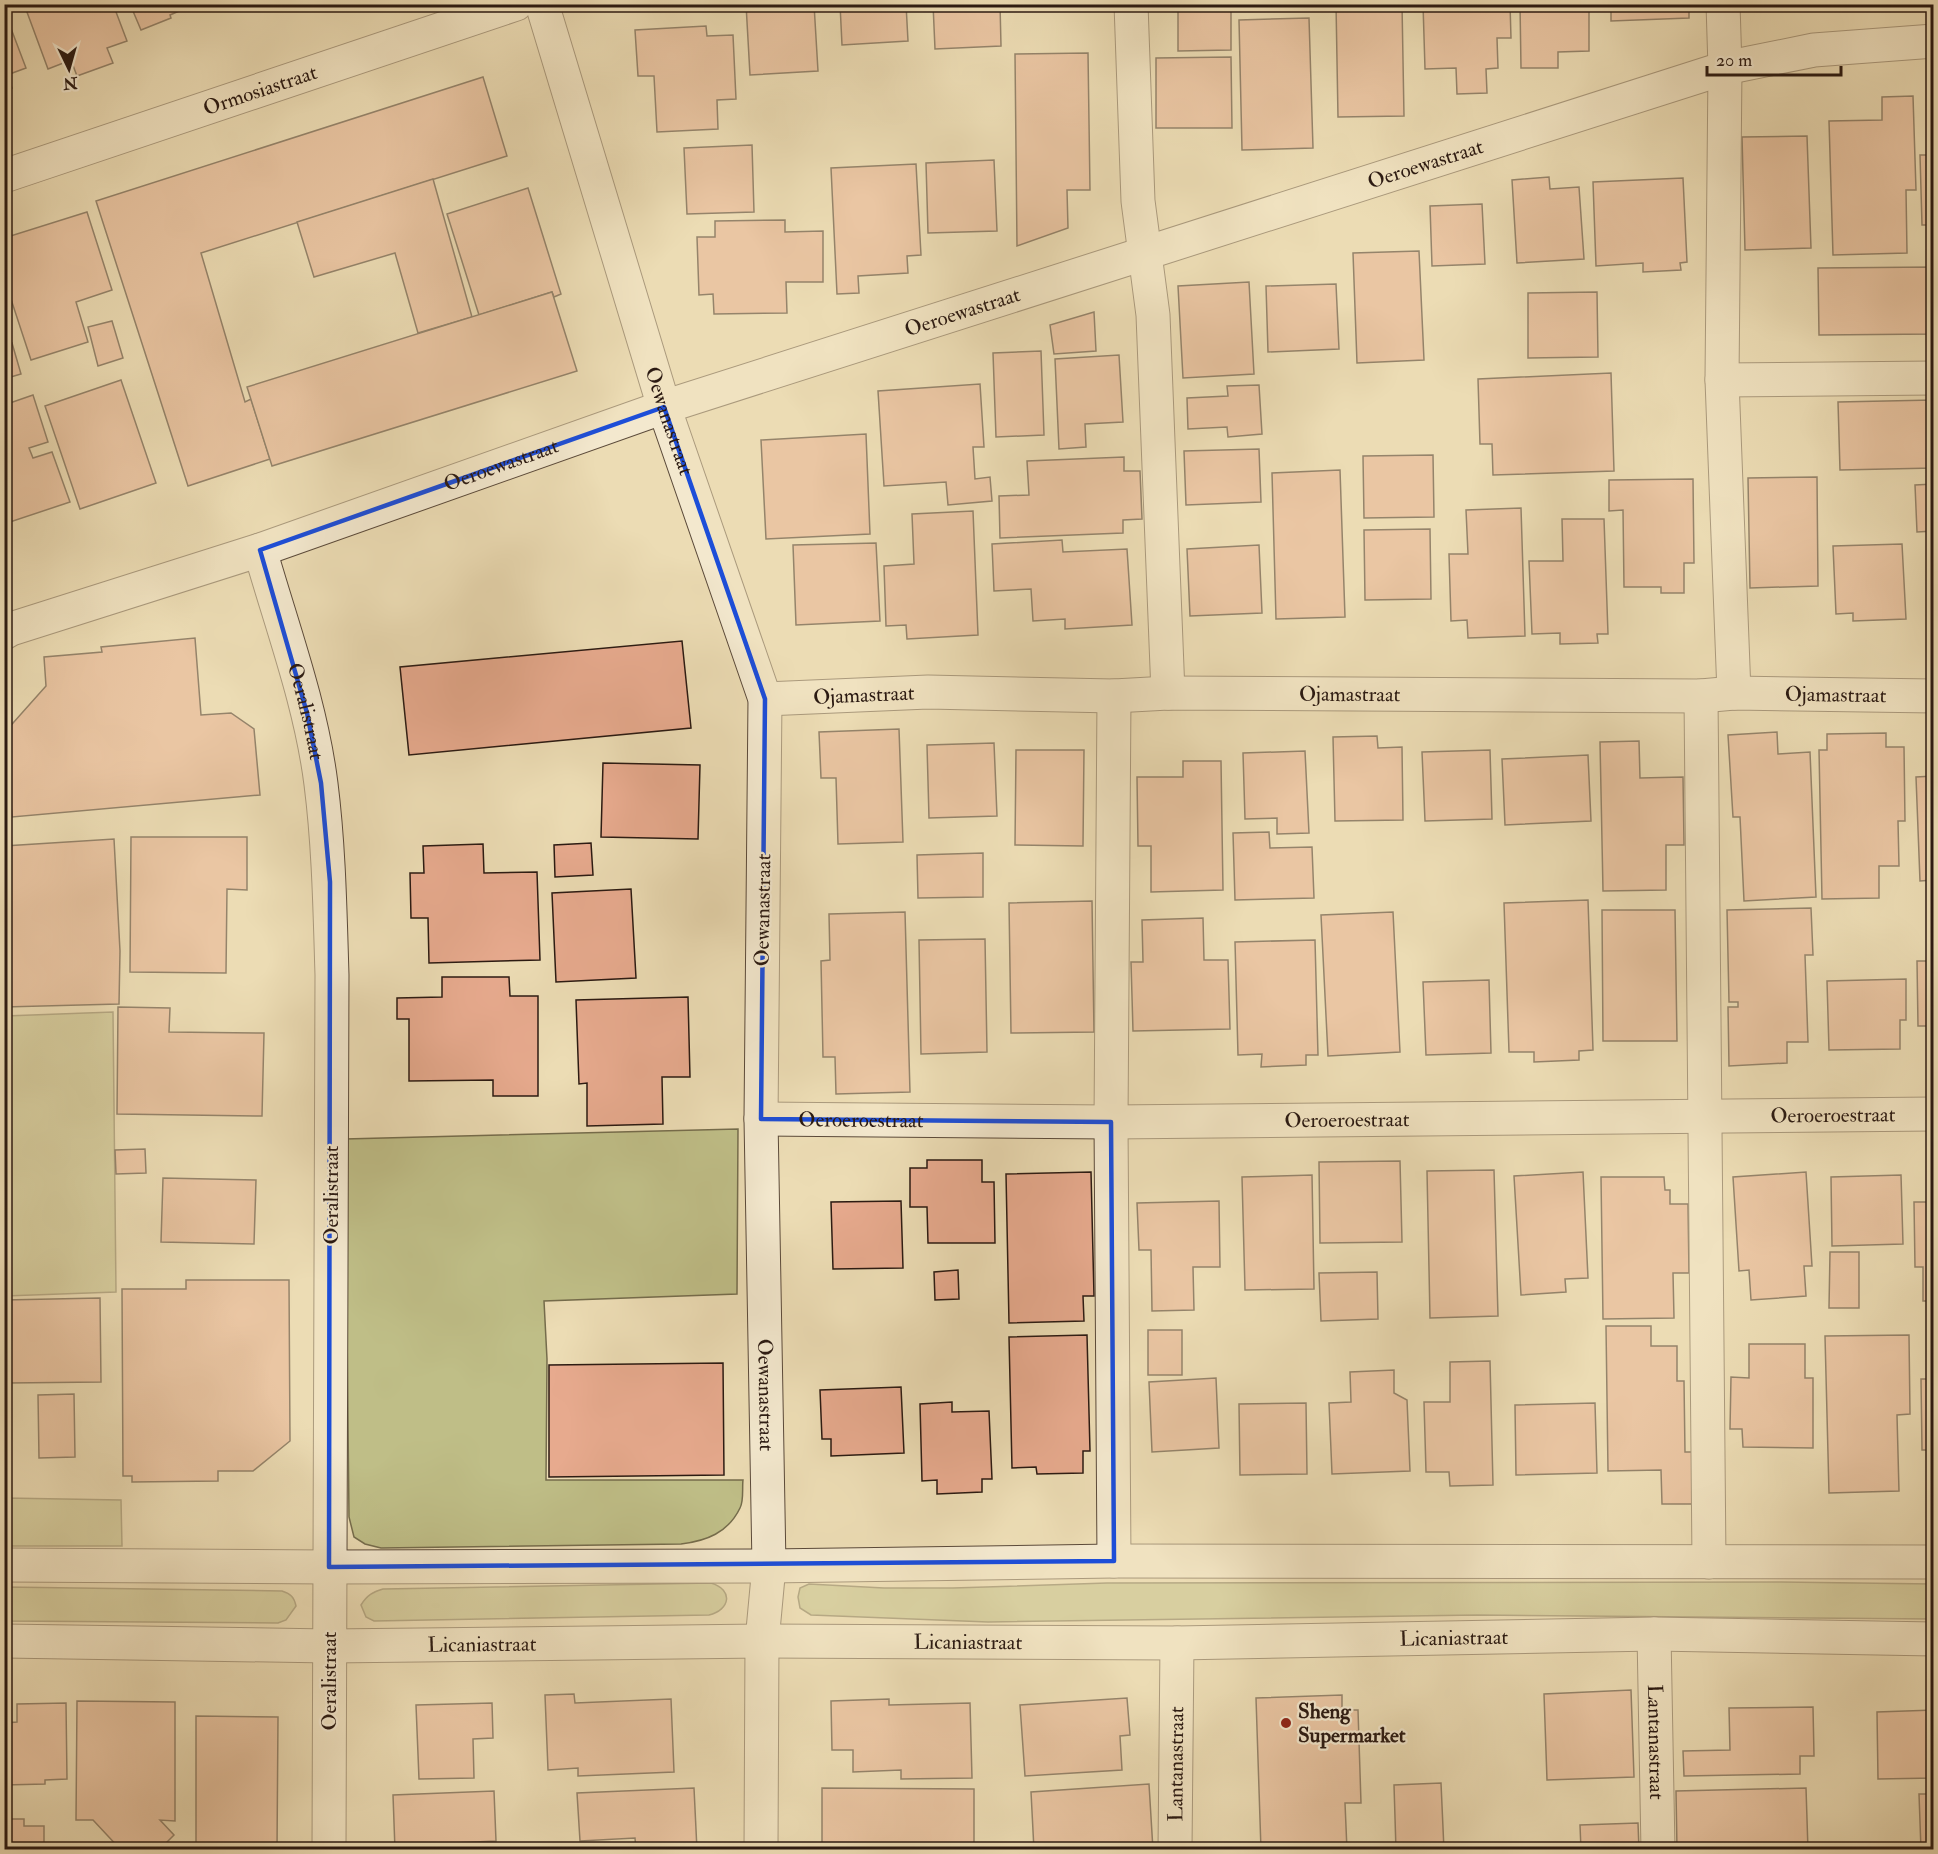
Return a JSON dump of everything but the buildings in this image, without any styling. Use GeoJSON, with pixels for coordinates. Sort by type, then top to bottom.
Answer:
{"type":"FeatureCollection","features":[{"type":"Feature","properties":{"kind":"street","name":"Ormosiastraat"},"geometry":{"type":"LineString","coordinates":[[4,176],[516,4]]}},
{"type":"Feature","properties":{"kind":"street","name":"Oewanastraat"},"geometry":{"type":"LineString","coordinates":[[542,4],[664,407],[765,699],[761,1119],[769,1566],[762,1641],[761,1850]]}},
{"type":"Feature","properties":{"kind":"street"},"geometry":{"type":"LineString","coordinates":[[1131,4],[1138,201],[1153,315],[1168,693]]}},
{"type":"Feature","properties":{"kind":"street"},"geometry":{"type":"LineString","coordinates":[[1723,4],[1725,68],[1722,380],[1734,693]]}},
{"type":"Feature","properties":{"kind":"street","name":"Oeroewastraat"},"geometry":{"type":"LineString","coordinates":[[4,633],[260,550],[664,407],[1725,68],[1814,50],[1934,41]]}},
{"type":"Feature","properties":{"kind":"street"},"geometry":{"type":"LineString","coordinates":[[1722,380],[1934,378]]}},
{"type":"Feature","properties":{"kind":"street","name":"Oeralistraat"},"geometry":{"type":"LineString","coordinates":[[260,550],[308,713],[321,783],[330,882],[332,975],[329,1850]]}},
{"type":"Feature","properties":{"kind":"street","name":"Ojamastraat"},"geometry":{"type":"LineString","coordinates":[[765,699],[928,692],[1114,696],[1168,693],[1701,696],[1734,693],[1934,696]]}},
{"type":"Feature","properties":{"kind":"street"},"geometry":{"type":"LineString","coordinates":[[1114,696],[1111,1122],[1114,1561]]}},
{"type":"Feature","properties":{"kind":"street"},"geometry":{"type":"LineString","coordinates":[[1701,696],[1709,1562]]}},
{"type":"Feature","properties":{"kind":"street","name":"Oeroeroestraat"},"geometry":{"type":"LineString","coordinates":[[761,1119],[1111,1122],[1934,1114]]}},
{"type":"Feature","properties":{"kind":"street"},"geometry":{"type":"LineString","coordinates":[[4,1565],[329,1567],[769,1566],[1114,1561],[1934,1562]]}},
{"type":"Feature","properties":{"kind":"street","name":"Licaniastraat"},"geometry":{"type":"LineString","coordinates":[[4,1641],[329,1646],[762,1641],[1177,1643],[1654,1635],[1934,1639]]}},
{"type":"Feature","properties":{"kind":"street","name":"Lantanastraat"},"geometry":{"type":"LineString","coordinates":[[1654,1635],[1658,1850]]}},
{"type":"Feature","properties":{"kind":"street","name":"Lantanastraat"},"geometry":{"type":"LineString","coordinates":[[1175,1850],[1177,1643]]}},
{"type":"Feature","properties":{"kind":"highlighted area"},"geometry":{"type":"Polygon","coordinates":[[[664,407],[765,699],[761,1119],[1111,1122],[1114,1561],[329,1567],[330,882],[321,783],[307,713],[260,550],[664,407]]]}},
{"type":"Feature","properties":{"kind":"shaded area"},"geometry":{"type":"Polygon","coordinates":[[[113,1012],[116,1292],[5,1296],[5,1016],[113,1012]]]}},
{"type":"Feature","properties":{"kind":"shaded area"},"geometry":{"type":"Polygon","coordinates":[[[738,1129],[737,1294],[544,1301],[547,1359],[546,1480],[743,1480],[741,1505],[729,1524],[723,1530],[707,1538],[681,1544],[381,1548],[365,1544],[354,1537],[349,1517],[345,1139],[738,1129]]]}},
{"type":"Feature","properties":{"kind":"shaded area"},"geometry":{"type":"Polygon","coordinates":[[[5,1498],[121,1500],[122,1546],[5,1546],[5,1498]]]}},
{"type":"Feature","properties":{"kind":"shaded area"},"geometry":{"type":"Polygon","coordinates":[[[1781,1582],[1933,1584],[1933,1619],[1478,1615],[988,1622],[811,1615],[800,1608],[798,1597],[800,1588],[809,1584],[884,1588],[953,1588],[1107,1583],[1781,1582]]]}},
{"type":"Feature","properties":{"kind":"shaded area"},"geometry":{"type":"Polygon","coordinates":[[[711,1583],[723,1590],[726,1600],[721,1609],[709,1615],[374,1621],[366,1617],[361,1605],[370,1594],[383,1589],[711,1583]]]}},
{"type":"Feature","properties":{"kind":"shaded area"},"geometry":{"type":"Polygon","coordinates":[[[5,1587],[282,1591],[292,1596],[296,1606],[286,1620],[278,1623],[5,1621],[5,1587]]]}},
{"type":"Feature","properties":{"kind":"place","name":"Sheng Supermarket"},"geometry":{"type":"Point","coordinates":[1286,1723]}}]}
